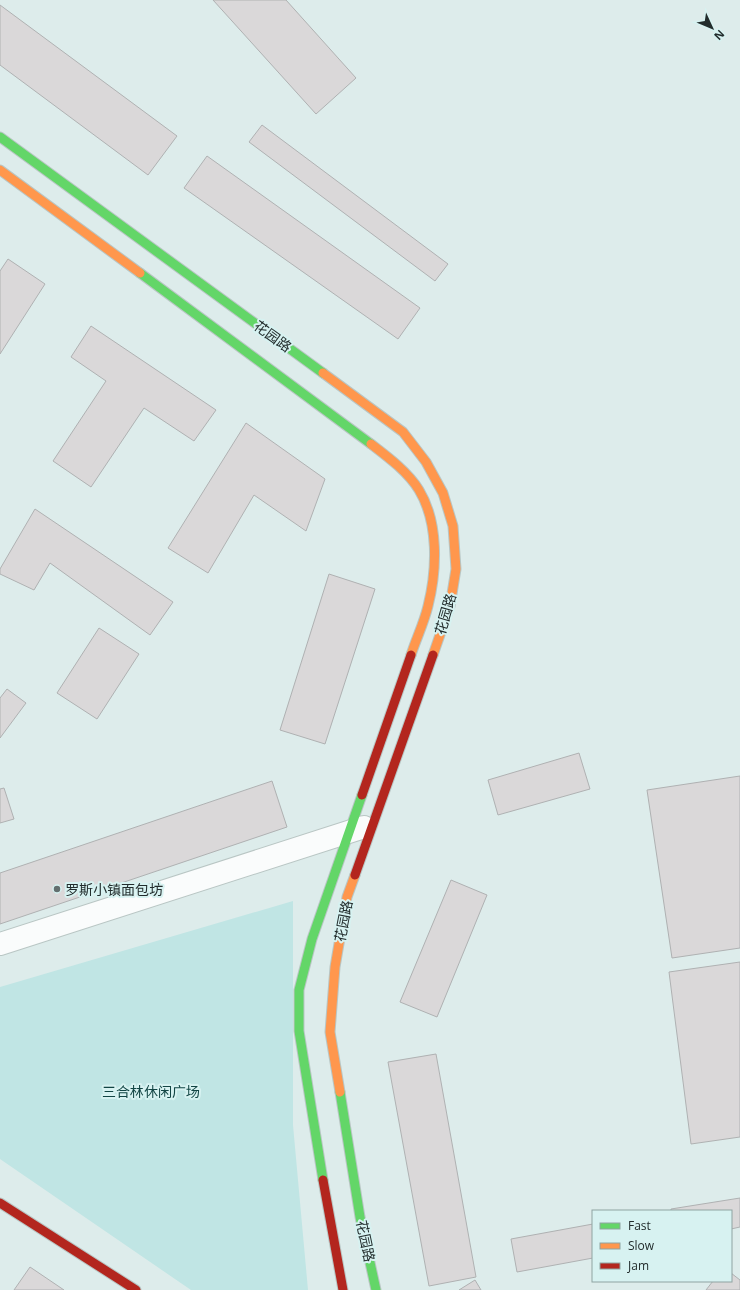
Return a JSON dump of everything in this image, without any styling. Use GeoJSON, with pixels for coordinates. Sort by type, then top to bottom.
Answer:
{"type":"FeatureCollection","features":[{"type":"Feature","properties":{"kind":"main road","name":"花园路"},"geometry":{"type":"LineString","coordinates":[[0,137],[403,432],[421,452],[438,480],[450,508],[456,536],[456,565],[450,606],[347,897],[335,967],[330,1032],[360,1217],[376,1290]]}},
{"type":"Feature","properties":{"kind":"main road","name":"花园路"},"geometry":{"type":"LineString","coordinates":[[0,170],[380,451],[418,490],[432,519],[434,539],[434,570],[428,606],[312,939],[299,990],[299,1031],[337,1263],[343,1290]]}},
{"type":"Feature","properties":{"kind":"main road"},"geometry":{"type":"LineString","coordinates":[[0,1203],[136,1290]]}},
{"type":"Feature","properties":{"kind":"street"},"geometry":{"type":"LineString","coordinates":[[0,944],[373,824]]}},
{"type":"Feature","properties":{"kind":"green space","name":"三合林休闲广场"},"geometry":{"type":"Polygon","coordinates":[[[293,901],[293,1125],[308,1290],[191,1290],[0,1159],[0,987],[293,901]]]}},
{"type":"Feature","properties":{"kind":"building"},"geometry":{"type":"Polygon","coordinates":[[[213,0],[286,0],[356,78],[316,114],[213,0]]]}},
{"type":"Feature","properties":{"kind":"building"},"geometry":{"type":"Polygon","coordinates":[[[0,5],[177,136],[148,175],[0,65],[0,5]]]}},
{"type":"Feature","properties":{"kind":"building"},"geometry":{"type":"Polygon","coordinates":[[[262,125],[448,264],[435,281],[249,142],[262,125]]]}},
{"type":"Feature","properties":{"kind":"building"},"geometry":{"type":"Polygon","coordinates":[[[207,156],[420,308],[398,339],[184,188],[207,156]]]}},
{"type":"Feature","properties":{"kind":"building"},"geometry":{"type":"Polygon","coordinates":[[[8,259],[45,284],[0,354],[0,271],[8,259]]]}},
{"type":"Feature","properties":{"kind":"building"},"geometry":{"type":"Polygon","coordinates":[[[91,326],[216,410],[194,441],[144,408],[91,487],[53,461],[106,381],[71,357],[91,326]]]}},
{"type":"Feature","properties":{"kind":"building"},"geometry":{"type":"Polygon","coordinates":[[[246,423],[325,479],[306,531],[254,495],[208,573],[168,548],[246,423]]]}},
{"type":"Feature","properties":{"kind":"building"},"geometry":{"type":"Polygon","coordinates":[[[35,509],[173,602],[150,635],[50,563],[34,590],[0,574],[0,569],[35,509]]]}},
{"type":"Feature","properties":{"kind":"building"},"geometry":{"type":"Polygon","coordinates":[[[329,574],[375,589],[325,744],[280,730],[329,574]]]}},
{"type":"Feature","properties":{"kind":"building"},"geometry":{"type":"Polygon","coordinates":[[[99,628],[139,654],[97,719],[57,693],[99,628]]]}},
{"type":"Feature","properties":{"kind":"building"},"geometry":{"type":"Polygon","coordinates":[[[7,689],[26,703],[0,738],[0,698],[7,689]]]}},
{"type":"Feature","properties":{"kind":"building"},"geometry":{"type":"Polygon","coordinates":[[[579,753],[590,789],[498,815],[488,780],[579,753]]]}},
{"type":"Feature","properties":{"kind":"building"},"geometry":{"type":"Polygon","coordinates":[[[740,776],[740,948],[672,958],[647,790],[740,776]]]}},
{"type":"Feature","properties":{"kind":"building"},"geometry":{"type":"Polygon","coordinates":[[[272,781],[287,827],[0,924],[0,873],[272,781]]]}},
{"type":"Feature","properties":{"kind":"building"},"geometry":{"type":"Polygon","coordinates":[[[4,788],[14,819],[0,823],[0,789],[4,788]]]}},
{"type":"Feature","properties":{"kind":"building"},"geometry":{"type":"Polygon","coordinates":[[[451,880],[487,895],[437,1017],[400,1002],[451,880]]]}},
{"type":"Feature","properties":{"kind":"building"},"geometry":{"type":"Polygon","coordinates":[[[740,962],[740,1137],[691,1144],[669,972],[740,962]]]}},
{"type":"Feature","properties":{"kind":"building"},"geometry":{"type":"Polygon","coordinates":[[[436,1054],[476,1277],[429,1286],[388,1062],[436,1054]]]}},
{"type":"Feature","properties":{"kind":"building"},"geometry":{"type":"Polygon","coordinates":[[[740,1198],[740,1227],[732,1229],[732,1210],[671,1209],[740,1198]]]}},
{"type":"Feature","properties":{"kind":"building"},"geometry":{"type":"Polygon","coordinates":[[[592,1224],[592,1258],[517,1272],[511,1239],[592,1224]]]}},
{"type":"Feature","properties":{"kind":"building"},"geometry":{"type":"Polygon","coordinates":[[[30,1267],[64,1290],[14,1290],[30,1267]]]}},
{"type":"Feature","properties":{"kind":"building"},"geometry":{"type":"Polygon","coordinates":[[[732,1274],[740,1280],[740,1290],[706,1290],[712,1282],[732,1282],[732,1274]]]}},
{"type":"Feature","properties":{"kind":"building"},"geometry":{"type":"Polygon","coordinates":[[[475,1280],[481,1290],[459,1290],[475,1280]]]}},
{"type":"Feature","properties":{"kind":"traffic: fast"},"geometry":{"type":"LineString","coordinates":[[0,137],[323,373]]}},
{"type":"Feature","properties":{"kind":"traffic: fast"},"geometry":{"type":"LineString","coordinates":[[140,273],[371,444]]}},
{"type":"Feature","properties":{"kind":"traffic: fast"},"geometry":{"type":"LineString","coordinates":[[323,1180],[299,1031],[299,990],[312,939],[362,795]]}},
{"type":"Feature","properties":{"kind":"traffic: fast"},"geometry":{"type":"LineString","coordinates":[[340,1092],[360,1217],[376,1290]]}},
{"type":"Feature","properties":{"kind":"traffic: slow"},"geometry":{"type":"LineString","coordinates":[[0,170],[140,273]]}},
{"type":"Feature","properties":{"kind":"traffic: slow"},"geometry":{"type":"LineString","coordinates":[[323,373],[403,432],[426,462],[443,493],[453,526],[456,569],[450,606],[433,655]]}},
{"type":"Feature","properties":{"kind":"traffic: slow"},"geometry":{"type":"LineString","coordinates":[[371,444],[397,465],[419,490],[430,517],[433,532],[434,562],[431,592],[424,619],[411,655]]}},
{"type":"Feature","properties":{"kind":"traffic: slow"},"geometry":{"type":"LineString","coordinates":[[340,1092],[330,1032],[335,967],[347,897],[355,875]]}},
{"type":"Feature","properties":{"kind":"traffic: jam"},"geometry":{"type":"LineString","coordinates":[[362,795],[411,655]]}},
{"type":"Feature","properties":{"kind":"traffic: jam"},"geometry":{"type":"LineString","coordinates":[[355,875],[433,655]]}},
{"type":"Feature","properties":{"kind":"traffic: jam"},"geometry":{"type":"LineString","coordinates":[[323,1180],[343,1290]]}},
{"type":"Feature","properties":{"kind":"traffic: jam"},"geometry":{"type":"LineString","coordinates":[[0,1203],[136,1290]]}},
{"type":"Feature","properties":{"kind":"place","name":"罗斯小镇面包坊"},"geometry":{"type":"Point","coordinates":[57,889]}}]}
